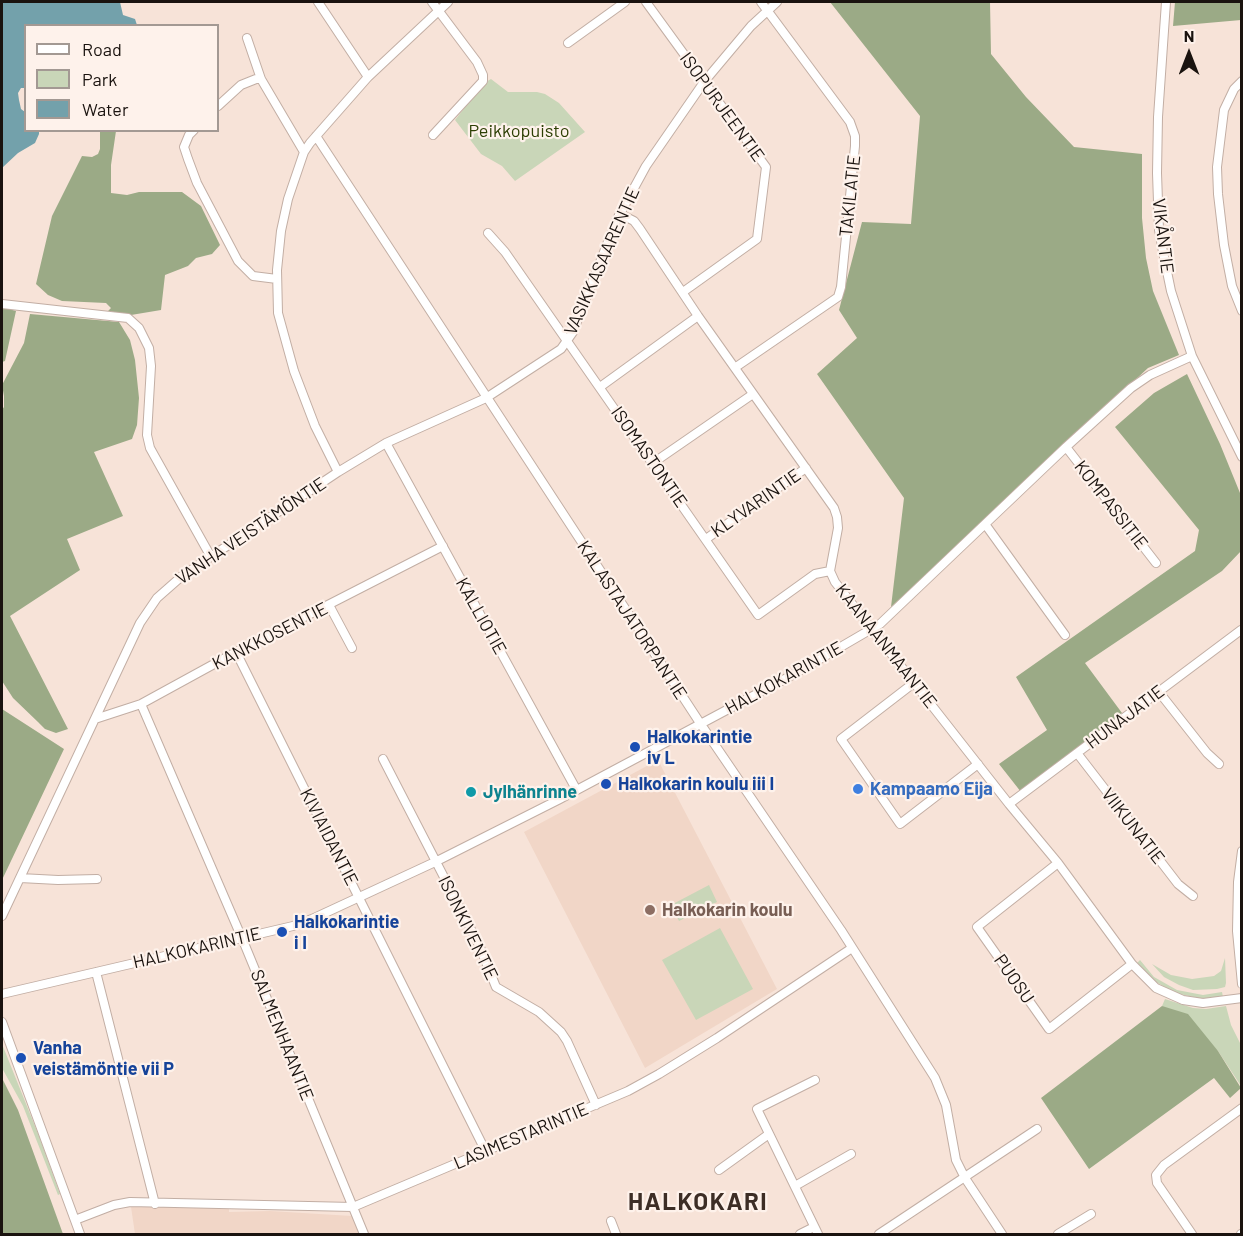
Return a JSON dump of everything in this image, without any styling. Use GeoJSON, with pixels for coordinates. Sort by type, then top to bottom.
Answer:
{"type":"FeatureCollection","features":[{"type":"Feature","properties":{"kind":"street"},"geometry":{"type":"LineString","coordinates":[[318,2],[368,77]]}},
{"type":"Feature","properties":{"kind":"street"},"geometry":{"type":"LineString","coordinates":[[432,2],[477,62],[482,70],[483,81],[433,135]]}},
{"type":"Feature","properties":{"kind":"street","name":"VANHA VEISTÄMÖNTIE"},"geometry":{"type":"LineString","coordinates":[[2,916],[140,623],[157,598],[174,582],[338,472],[315,426],[294,371],[278,313],[277,279],[283,221],[304,152],[316,136],[368,77],[448,2]]}},
{"type":"Feature","properties":{"kind":"street"},"geometry":{"type":"LineString","coordinates":[[568,43],[625,2]]}},
{"type":"Feature","properties":{"kind":"street","name":"ISOPURJEENTIE"},"geometry":{"type":"LineString","coordinates":[[646,2],[764,162],[766,171],[757,239],[683,292]]}},
{"type":"Feature","properties":{"kind":"street","name":"TAKILATIE"},"geometry":{"type":"LineString","coordinates":[[736,367],[838,297],[841,287],[855,146],[855,136],[850,122],[761,2]]}},
{"type":"Feature","properties":{"kind":"street","name":"VASIKKASAARENTIE"},"geometry":{"type":"LineString","coordinates":[[338,472],[386,443],[486,398],[557,352],[573,332],[620,214],[652,158],[704,82],[738,40],[777,2]]}},
{"type":"Feature","properties":{"kind":"street","name":"VIKÅNTIE"},"geometry":{"type":"LineString","coordinates":[[1167,2],[1158,117],[1158,211],[1171,291],[1192,356],[1242,457]]}},
{"type":"Feature","properties":{"kind":"street"},"geometry":{"type":"LineString","coordinates":[[247,38],[261,79],[304,152]]}},
{"type":"Feature","properties":{"kind":"street"},"geometry":{"type":"LineString","coordinates":[[219,105],[241,85],[261,79]]}},
{"type":"Feature","properties":{"kind":"street"},"geometry":{"type":"LineString","coordinates":[[1242,81],[1234,89],[1224,110],[1217,167],[1224,245],[1232,286],[1242,311]]}},
{"type":"Feature","properties":{"kind":"street"},"geometry":{"type":"LineString","coordinates":[[192,132],[184,147],[188,159],[201,192],[238,261],[253,276],[277,279]]}},
{"type":"Feature","properties":{"kind":"street","name":"KALASTAJATORPANTIE"},"geometry":{"type":"LineString","coordinates":[[316,136],[700,723],[852,948],[935,1078],[946,1105],[956,1160],[965,1178],[1002,1234]]}},
{"type":"Feature","properties":{"kind":"street","name":"KAANAANMAANTIE"},"geometry":{"type":"LineString","coordinates":[[620,214],[634,221],[640,229],[698,316],[834,508],[838,528],[830,571],[835,582],[1058,863],[1132,964],[1156,988],[1183,1000],[1203,1003],[1242,998]]}},
{"type":"Feature","properties":{"kind":"street","name":"ISOMASTONTIE"},"geometry":{"type":"LineString","coordinates":[[488,233],[505,252],[758,615],[815,574],[830,571]]}},
{"type":"Feature","properties":{"kind":"street"},"geometry":{"type":"LineString","coordinates":[[2,304],[128,318],[139,328],[149,348],[151,366],[147,435],[150,448],[211,557]]}},
{"type":"Feature","properties":{"kind":"street"},"geometry":{"type":"LineString","coordinates":[[600,387],[698,316]]}},
{"type":"Feature","properties":{"kind":"street","name":"HALKOKARINTIE"},"geometry":{"type":"LineString","coordinates":[[2,994],[293,926],[435,862],[700,723],[873,629],[1066,447],[1142,380],[1192,356]]}},
{"type":"Feature","properties":{"kind":"street"},"geometry":{"type":"LineString","coordinates":[[653,463],[753,394]]}},
{"type":"Feature","properties":{"kind":"street","name":"KALLIOTIE"},"geometry":{"type":"LineString","coordinates":[[386,443],[576,789]]}},
{"type":"Feature","properties":{"kind":"street","name":"KOMPASSITIE"},"geometry":{"type":"LineString","coordinates":[[1066,447],[1156,563]]}},
{"type":"Feature","properties":{"kind":"street","name":"KLYVARINTIE"},"geometry":{"type":"LineString","coordinates":[[706,539],[806,468]]}},
{"type":"Feature","properties":{"kind":"street"},"geometry":{"type":"LineString","coordinates":[[985,524],[1065,635]]}},
{"type":"Feature","properties":{"kind":"street","name":"KANKKOSENTIE"},"geometry":{"type":"LineString","coordinates":[[95,719],[141,704],[236,652],[443,546]]}},
{"type":"Feature","properties":{"kind":"street"},"geometry":{"type":"LineString","coordinates":[[329,606],[352,648]]}},
{"type":"Feature","properties":{"kind":"street","name":"HUNAJATIE"},"geometry":{"type":"LineString","coordinates":[[1009,804],[1241,630]]}},
{"type":"Feature","properties":{"kind":"street","name":"KIVIAIDANTIE"},"geometry":{"type":"LineString","coordinates":[[236,652],[485,1150]]}},
{"type":"Feature","properties":{"kind":"street"},"geometry":{"type":"LineString","coordinates":[[915,682],[841,739],[900,824],[978,764]]}},
{"type":"Feature","properties":{"kind":"street"},"geometry":{"type":"LineString","coordinates":[[1159,692],[1207,753],[1219,764]]}},
{"type":"Feature","properties":{"kind":"street","name":"SALMENHAANTIE"},"geometry":{"type":"LineString","coordinates":[[141,704],[364,1234]]}},
{"type":"Feature","properties":{"kind":"street","name":"VIIKUNATIE"},"geometry":{"type":"LineString","coordinates":[[1077,753],[1178,884],[1193,896]]}},
{"type":"Feature","properties":{"kind":"street","name":"ISONKIVENTIE"},"geometry":{"type":"LineString","coordinates":[[383,759],[479,945],[496,987],[539,1012],[561,1032],[596,1105]]}},
{"type":"Feature","properties":{"kind":"street"},"geometry":{"type":"LineString","coordinates":[[1242,851],[1238,882],[1237,931],[1242,984]]}},
{"type":"Feature","properties":{"kind":"street","name":"PUOSU"},"geometry":{"type":"LineString","coordinates":[[1058,863],[977,927],[1049,1029],[1132,964]]}},
{"type":"Feature","properties":{"kind":"street"},"geometry":{"type":"LineString","coordinates":[[20,878],[97,879]]}},
{"type":"Feature","properties":{"kind":"street","name":"LASIMESTARINTIE"},"geometry":{"type":"LineString","coordinates":[[75,1220],[114,1205],[130,1202],[353,1207],[628,1091],[659,1074],[852,948]]}},
{"type":"Feature","properties":{"kind":"street"},"geometry":{"type":"LineString","coordinates":[[96,972],[155,1204]]}},
{"type":"Feature","properties":{"kind":"street"},"geometry":{"type":"LineString","coordinates":[[2,1023],[80,1234]]}},
{"type":"Feature","properties":{"kind":"street"},"geometry":{"type":"LineString","coordinates":[[800,1234],[816,1231],[757,1108],[815,1080]]}},
{"type":"Feature","properties":{"kind":"street"},"geometry":{"type":"LineString","coordinates":[[1192,1234],[1157,1183],[1156,1175],[1164,1165],[1242,1108]]}},
{"type":"Feature","properties":{"kind":"street"},"geometry":{"type":"LineString","coordinates":[[879,1234],[1037,1129]]}},
{"type":"Feature","properties":{"kind":"street"},"geometry":{"type":"LineString","coordinates":[[720,1170],[769,1134]]}},
{"type":"Feature","properties":{"kind":"street"},"geometry":{"type":"LineString","coordinates":[[795,1186],[851,1154]]}},
{"type":"Feature","properties":{"kind":"street"},"geometry":{"type":"LineString","coordinates":[[1058,1234],[1091,1214]]}},
{"type":"Feature","properties":{"kind":"street"},"geometry":{"type":"LineString","coordinates":[[610,1221],[616,1234]]}},
{"type":"Feature","properties":{"kind":"shaded area","name":"Halkokarin koulu"},"geometry":{"type":"Polygon","coordinates":[[[658,760],[777,989],[645,1068],[524,832],[658,760]]]}},
{"type":"Feature","properties":{"kind":"shaded area"},"geometry":{"type":"Polygon","coordinates":[[[131,1207],[229,1207],[229,1212],[270,1211],[352,1216],[360,1234],[135,1234],[131,1207]]]}},
{"type":"Feature","properties":{"kind":"green space"},"geometry":{"type":"Polygon","coordinates":[[[830,2],[990,2],[991,54],[1026,97],[1074,147],[1142,154],[1142,218],[1146,258],[1153,291],[1179,355],[1148,368],[891,607],[904,498],[817,374],[857,338],[839,310],[862,222],[911,224],[920,116],[830,2]]]}},
{"type":"Feature","properties":{"kind":"green space"},"geometry":{"type":"Polygon","coordinates":[[[1175,2],[1241,2],[1241,20],[1173,26],[1175,2]]]}},
{"type":"Feature","properties":{"kind":"green space","name":"Peikkopuisto"},"geometry":{"type":"Polygon","coordinates":[[[491,79],[508,92],[545,94],[559,103],[585,132],[515,181],[502,166],[481,154],[455,120],[484,83],[491,79]]]}},
{"type":"Feature","properties":{"kind":"green space"},"geometry":{"type":"Polygon","coordinates":[[[100,132],[116,132],[111,165],[111,193],[127,195],[139,192],[182,192],[201,206],[220,245],[212,254],[196,258],[188,266],[165,275],[161,310],[131,315],[108,311],[111,308],[106,303],[62,301],[48,295],[36,284],[52,216],[82,156],[92,157],[98,154],[100,132]]]}},
{"type":"Feature","properties":{"kind":"green space"},"geometry":{"type":"Polygon","coordinates":[[[2,307],[16,311],[5,361],[2,362],[2,307]]]}},
{"type":"Feature","properties":{"kind":"green space"},"geometry":{"type":"Polygon","coordinates":[[[30,314],[119,322],[130,340],[135,360],[139,398],[137,425],[132,439],[94,452],[123,516],[67,539],[80,570],[10,616],[68,729],[56,733],[45,729],[13,698],[2,681],[2,410],[4,396],[2,385],[24,343],[30,314]]]}},
{"type":"Feature","properties":{"kind":"green space"},"geometry":{"type":"Polygon","coordinates":[[[1187,374],[1240,493],[1241,551],[1222,571],[1085,663],[1122,713],[1021,792],[999,764],[1047,730],[1016,677],[1195,551],[1199,530],[1115,427],[1154,393],[1187,374]]]}},
{"type":"Feature","properties":{"kind":"green space"},"geometry":{"type":"Polygon","coordinates":[[[2,709],[64,749],[2,880],[2,709]]]}},
{"type":"Feature","properties":{"kind":"green space"},"geometry":{"type":"Polygon","coordinates":[[[709,885],[717,902],[679,921],[671,905],[709,885]]]}},
{"type":"Feature","properties":{"kind":"green space"},"geometry":{"type":"Polygon","coordinates":[[[720,928],[753,989],[696,1020],[662,960],[720,928]]]}},
{"type":"Feature","properties":{"kind":"green space"},"geometry":{"type":"Polygon","coordinates":[[[1225,958],[1225,987],[1217,989],[1193,990],[1179,985],[1164,977],[1152,964],[1171,975],[1192,979],[1214,976],[1221,971],[1225,958]]]}},
{"type":"Feature","properties":{"kind":"green space"},"geometry":{"type":"Polygon","coordinates":[[[1140,960],[1154,977],[1177,990],[1203,995],[1222,992],[1223,997],[1203,999],[1175,993],[1151,979],[1137,963],[1140,960]]]}},
{"type":"Feature","properties":{"kind":"green space"},"geometry":{"type":"Polygon","coordinates":[[[1165,999],[1193,1008],[1226,1006],[1231,1025],[1241,1045],[1241,1086],[1218,1051],[1162,1006],[1165,999]]]}},
{"type":"Feature","properties":{"kind":"green space"},"geometry":{"type":"Polygon","coordinates":[[[1162,1006],[1188,1014],[1218,1051],[1241,1088],[1230,1098],[1214,1078],[1089,1169],[1041,1098],[1162,1006]]]}},
{"type":"Feature","properties":{"kind":"green space"},"geometry":{"type":"Polygon","coordinates":[[[2,1044],[39,1136],[60,1194],[58,1195],[23,1106],[2,1068],[2,1044]]]}},
{"type":"Feature","properties":{"kind":"green space"},"geometry":{"type":"Polygon","coordinates":[[[2,1078],[18,1110],[63,1234],[2,1234],[2,1078]]]}},
{"type":"Feature","properties":{"kind":"water"},"geometry":{"type":"Polygon","coordinates":[[[2,2],[120,2],[123,15],[135,19],[137,24],[24,24],[24,88],[21,88],[18,93],[21,109],[24,111],[24,132],[39,132],[39,134],[35,143],[18,153],[2,168],[2,2]]]}},
{"type":"Feature","properties":{"kind":"place","name":"Halkokarintie iv L"},"geometry":{"type":"Point","coordinates":[635,747]}},
{"type":"Feature","properties":{"kind":"place","name":"Halkokarin koulu iii I"},"geometry":{"type":"Point","coordinates":[606,784]}},
{"type":"Feature","properties":{"kind":"place","name":"Kampaamo Eija"},"geometry":{"type":"Point","coordinates":[858,789]}},
{"type":"Feature","properties":{"kind":"place","name":"Jylhänrinne"},"geometry":{"type":"Point","coordinates":[471,792]}},
{"type":"Feature","properties":{"kind":"place","name":"Halkokarin koulu"},"geometry":{"type":"Point","coordinates":[650,910]}},
{"type":"Feature","properties":{"kind":"place","name":"Halkokarintie i I"},"geometry":{"type":"Point","coordinates":[282,932]}},
{"type":"Feature","properties":{"kind":"place","name":"Vanha veistämöntie vii P"},"geometry":{"type":"Point","coordinates":[21,1058]}},
{"type":"Feature","properties":{"kind":"district","name":"HALKOKARI"},"geometry":{"type":"Point","coordinates":[698,1202]}}]}
